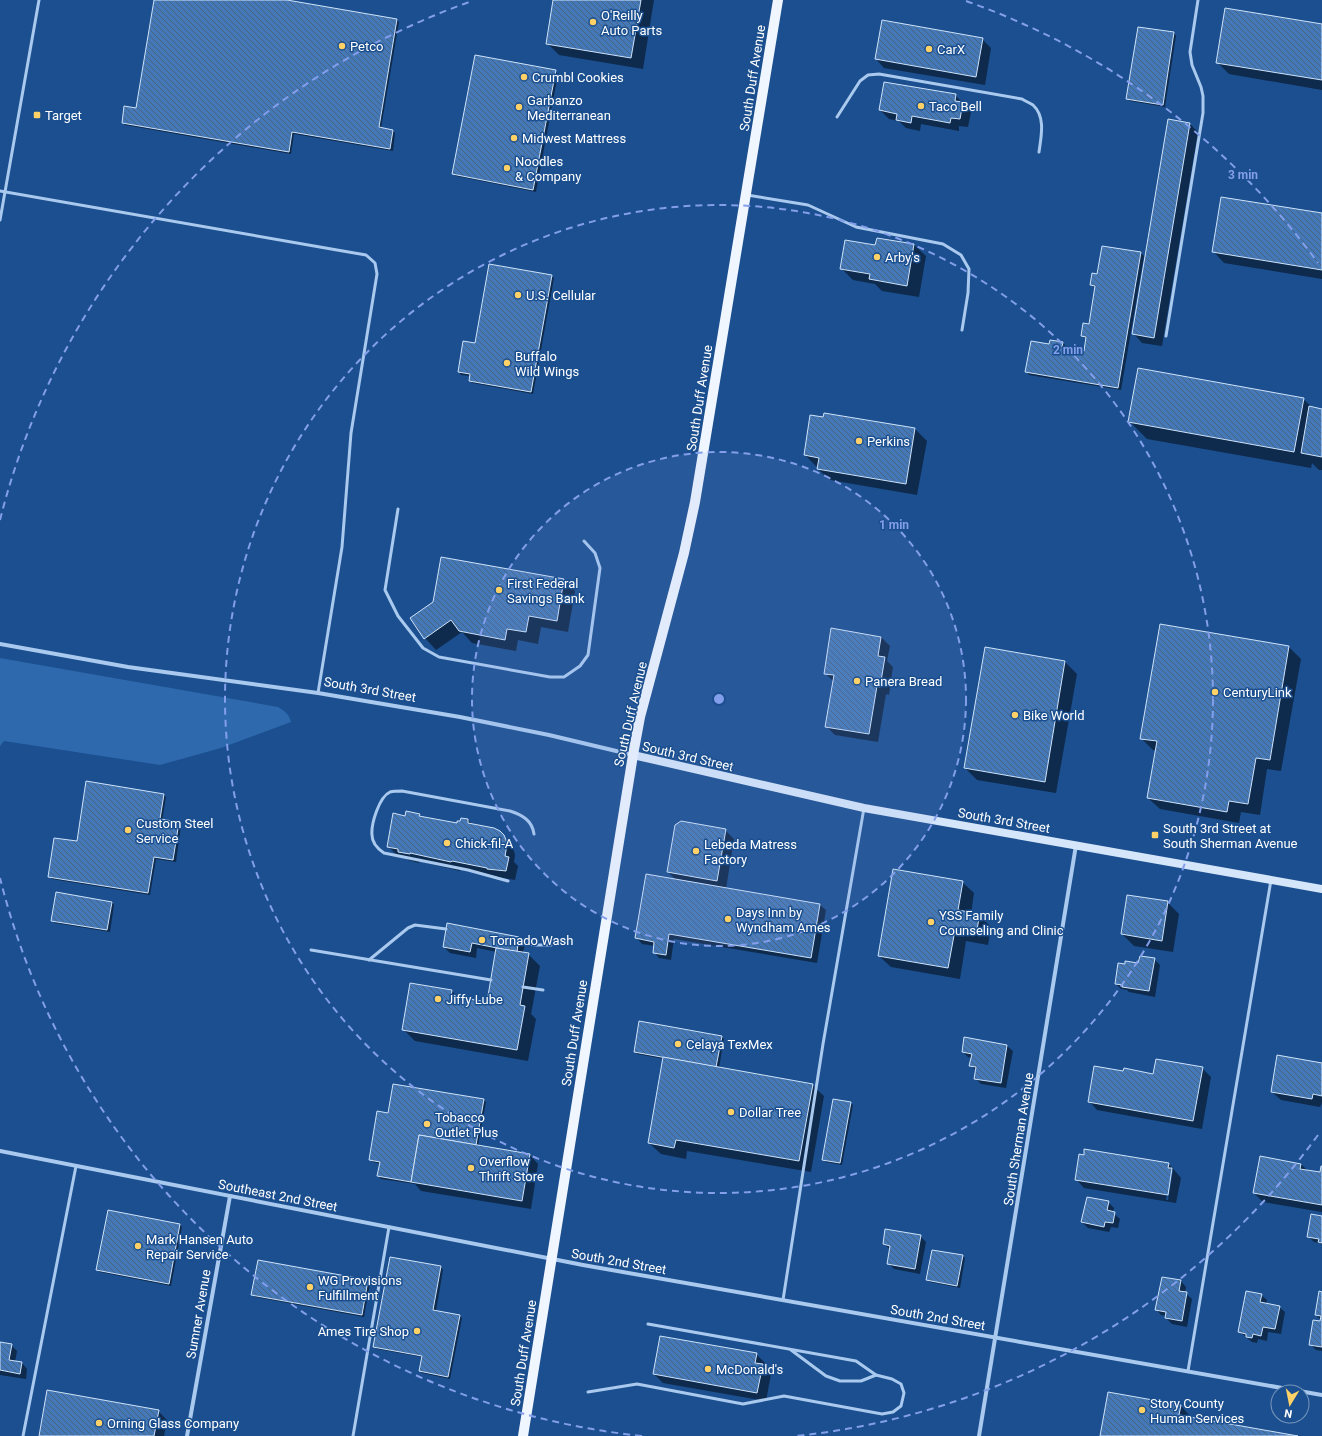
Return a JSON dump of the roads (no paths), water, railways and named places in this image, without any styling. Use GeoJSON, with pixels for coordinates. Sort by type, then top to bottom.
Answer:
{"type":"FeatureCollection","features":[{"type":"Feature","properties":{"kind":"main road","name":"South Duff Avenue"},"geometry":{"type":"LineString","coordinates":[[523,1436],[632,755],[640,717],[684,553],[695,502],[778,0]]}},
{"type":"Feature","properties":{"kind":"main road","name":"South 3rd Street"},"geometry":{"type":"LineString","coordinates":[[632,755],[864,808],[1322,889]]}},
{"type":"Feature","properties":{"kind":"street","name":"South 3rd Street"},"geometry":{"type":"LineString","coordinates":[[0,644],[128,667],[318,693],[475,720],[549,735],[632,755]]}},
{"type":"Feature","properties":{"kind":"street","name":"South Sherman Avenue"},"geometry":{"type":"LineString","coordinates":[[979,1436],[1076,845]]}},
{"type":"Feature","properties":{"kind":"street","name":"Southeast 2nd Street"},"geometry":{"type":"LineString","coordinates":[[0,1151],[551,1259]]}},
{"type":"Feature","properties":{"kind":"street","name":"Sumner Avenue"},"geometry":{"type":"LineString","coordinates":[[187,1436],[230,1196]]}},
{"type":"Feature","properties":{"kind":"street","name":"South 2nd Street"},"geometry":{"type":"LineString","coordinates":[[551,1259],[1322,1395]]}},
{"type":"Feature","properties":{"kind":"lane"},"geometry":{"type":"LineString","coordinates":[[0,220],[39,0]]}},
{"type":"Feature","properties":{"kind":"lane"},"geometry":{"type":"LineString","coordinates":[[1166,336],[1203,113],[1203,96],[1192,65],[1190,52],[1198,0]]}},
{"type":"Feature","properties":{"kind":"lane"},"geometry":{"type":"LineString","coordinates":[[837,117],[860,81],[868,75],[879,74],[1022,99],[1034,106],[1040,118],[1042,129],[1039,152]]}},
{"type":"Feature","properties":{"kind":"lane"},"geometry":{"type":"LineString","coordinates":[[0,191],[337,250],[366,256],[375,263],[377,274],[352,433],[342,547],[318,693]]}},
{"type":"Feature","properties":{"kind":"lane"},"geometry":{"type":"LineString","coordinates":[[746,195],[808,206],[856,227],[943,244],[961,254],[969,269],[968,293],[962,330]]}},
{"type":"Feature","properties":{"kind":"lane"},"geometry":{"type":"LineString","coordinates":[[398,509],[385,590],[398,616],[423,648],[439,657],[550,677],[564,677],[580,666],[588,655],[600,568],[594,553],[584,540]]}},
{"type":"Feature","properties":{"kind":"lane"},"geometry":{"type":"LineString","coordinates":[[508,881],[468,870],[384,853],[379,850],[372,835],[376,810],[380,802],[384,796],[390,792],[402,791],[510,811],[521,815],[528,820],[533,826],[534,834]]}},
{"type":"Feature","properties":{"kind":"lane"},"geometry":{"type":"LineString","coordinates":[[783,1300],[823,1044],[864,808]]}},
{"type":"Feature","properties":{"kind":"lane"},"geometry":{"type":"LineString","coordinates":[[1188,1371],[1271,880]]}},
{"type":"Feature","properties":{"kind":"lane"},"geometry":{"type":"LineString","coordinates":[[369,960],[408,928],[415,925],[446,930]]}},
{"type":"Feature","properties":{"kind":"lane"},"geometry":{"type":"LineString","coordinates":[[518,942],[551,946]]}},
{"type":"Feature","properties":{"kind":"lane"},"geometry":{"type":"LineString","coordinates":[[311,950],[491,980]]}},
{"type":"Feature","properties":{"kind":"lane"},"geometry":{"type":"LineString","coordinates":[[523,986],[543,990]]}},
{"type":"Feature","properties":{"kind":"lane"},"geometry":{"type":"LineString","coordinates":[[23,1436],[76,1166]]}},
{"type":"Feature","properties":{"kind":"lane"},"geometry":{"type":"LineString","coordinates":[[353,1436],[389,1227]]}},
{"type":"Feature","properties":{"kind":"lane"},"geometry":{"type":"LineString","coordinates":[[588,1392],[637,1384],[743,1404],[784,1396],[882,1414],[893,1412],[901,1406],[904,1394],[901,1384],[892,1379],[876,1375],[856,1361],[648,1324]]}},
{"type":"Feature","properties":{"kind":"lane"},"geometry":{"type":"LineString","coordinates":[[789,1349],[826,1376],[840,1381],[861,1381],[876,1375]]}},
{"type":"Feature","properties":{"kind":"place","name":"O'Reilly Auto Parts"},"geometry":{"type":"Point","coordinates":[593,22]}},
{"type":"Feature","properties":{"kind":"place","name":"Petco"},"geometry":{"type":"Point","coordinates":[342,46]}},
{"type":"Feature","properties":{"kind":"place","name":"CarX"},"geometry":{"type":"Point","coordinates":[929,49]}},
{"type":"Feature","properties":{"kind":"place","name":"Crumbl Cookies"},"geometry":{"type":"Point","coordinates":[524,77]}},
{"type":"Feature","properties":{"kind":"place","name":"Taco Bell"},"geometry":{"type":"Point","coordinates":[921,106]}},
{"type":"Feature","properties":{"kind":"place","name":"Garbanzo Mediterranean"},"geometry":{"type":"Point","coordinates":[519,107]}},
{"type":"Feature","properties":{"kind":"place","name":"Target"},"geometry":{"type":"Point","coordinates":[37,115]}},
{"type":"Feature","properties":{"kind":"place","name":"Midwest Mattress"},"geometry":{"type":"Point","coordinates":[514,138]}},
{"type":"Feature","properties":{"kind":"place","name":"Noodles & Company"},"geometry":{"type":"Point","coordinates":[507,168]}},
{"type":"Feature","properties":{"kind":"place","name":"Arby's"},"geometry":{"type":"Point","coordinates":[877,257]}},
{"type":"Feature","properties":{"kind":"place","name":"U.S. Cellular"},"geometry":{"type":"Point","coordinates":[518,295]}},
{"type":"Feature","properties":{"kind":"place","name":"Buffalo Wild Wings"},"geometry":{"type":"Point","coordinates":[507,363]}},
{"type":"Feature","properties":{"kind":"place","name":"Perkins"},"geometry":{"type":"Point","coordinates":[859,441]}},
{"type":"Feature","properties":{"kind":"place","name":"First Federal Savings Bank"},"geometry":{"type":"Point","coordinates":[499,590]}},
{"type":"Feature","properties":{"kind":"place","name":"Panera Bread"},"geometry":{"type":"Point","coordinates":[857,681]}},
{"type":"Feature","properties":{"kind":"place","name":"CenturyLink"},"geometry":{"type":"Point","coordinates":[1215,692]}},
{"type":"Feature","properties":{"kind":"place","name":"Bike World"},"geometry":{"type":"Point","coordinates":[1015,715]}},
{"type":"Feature","properties":{"kind":"place","name":"Custom Steel Service"},"geometry":{"type":"Point","coordinates":[128,830]}},
{"type":"Feature","properties":{"kind":"place","name":"South 3rd Street at South Sherman Avenue"},"geometry":{"type":"Point","coordinates":[1155,835]}},
{"type":"Feature","properties":{"kind":"place","name":"Chick-fil-A"},"geometry":{"type":"Point","coordinates":[447,843]}},
{"type":"Feature","properties":{"kind":"place","name":"Lebeda Matress Factory"},"geometry":{"type":"Point","coordinates":[696,851]}},
{"type":"Feature","properties":{"kind":"place","name":"Days Inn by Wyndham Ames"},"geometry":{"type":"Point","coordinates":[728,919]}},
{"type":"Feature","properties":{"kind":"place","name":"YSS Family Counseling and Clinic"},"geometry":{"type":"Point","coordinates":[931,922]}},
{"type":"Feature","properties":{"kind":"place","name":"Tornado Wash"},"geometry":{"type":"Point","coordinates":[482,940]}},
{"type":"Feature","properties":{"kind":"place","name":"Jiffy Lube"},"geometry":{"type":"Point","coordinates":[438,999]}},
{"type":"Feature","properties":{"kind":"place","name":"Celaya TexMex"},"geometry":{"type":"Point","coordinates":[678,1044]}},
{"type":"Feature","properties":{"kind":"place","name":"Dollar Tree"},"geometry":{"type":"Point","coordinates":[731,1112]}},
{"type":"Feature","properties":{"kind":"place","name":"Tobacco Outlet Plus"},"geometry":{"type":"Point","coordinates":[427,1124]}},
{"type":"Feature","properties":{"kind":"place","name":"Overflow Thrift Store"},"geometry":{"type":"Point","coordinates":[471,1168]}},
{"type":"Feature","properties":{"kind":"place","name":"Mark Hansen Auto Repair Service"},"geometry":{"type":"Point","coordinates":[138,1246]}},
{"type":"Feature","properties":{"kind":"place","name":"WG Provisions Fulfillment"},"geometry":{"type":"Point","coordinates":[310,1287]}},
{"type":"Feature","properties":{"kind":"place","name":"Ames Tire Shop"},"geometry":{"type":"Point","coordinates":[417,1331]}},
{"type":"Feature","properties":{"kind":"place","name":"McDonald's"},"geometry":{"type":"Point","coordinates":[708,1369]}},
{"type":"Feature","properties":{"kind":"place","name":"Story County Human Services"},"geometry":{"type":"Point","coordinates":[1142,1410]}},
{"type":"Feature","properties":{"kind":"place","name":"Orning Glass Company"},"geometry":{"type":"Point","coordinates":[99,1423]}}]}
